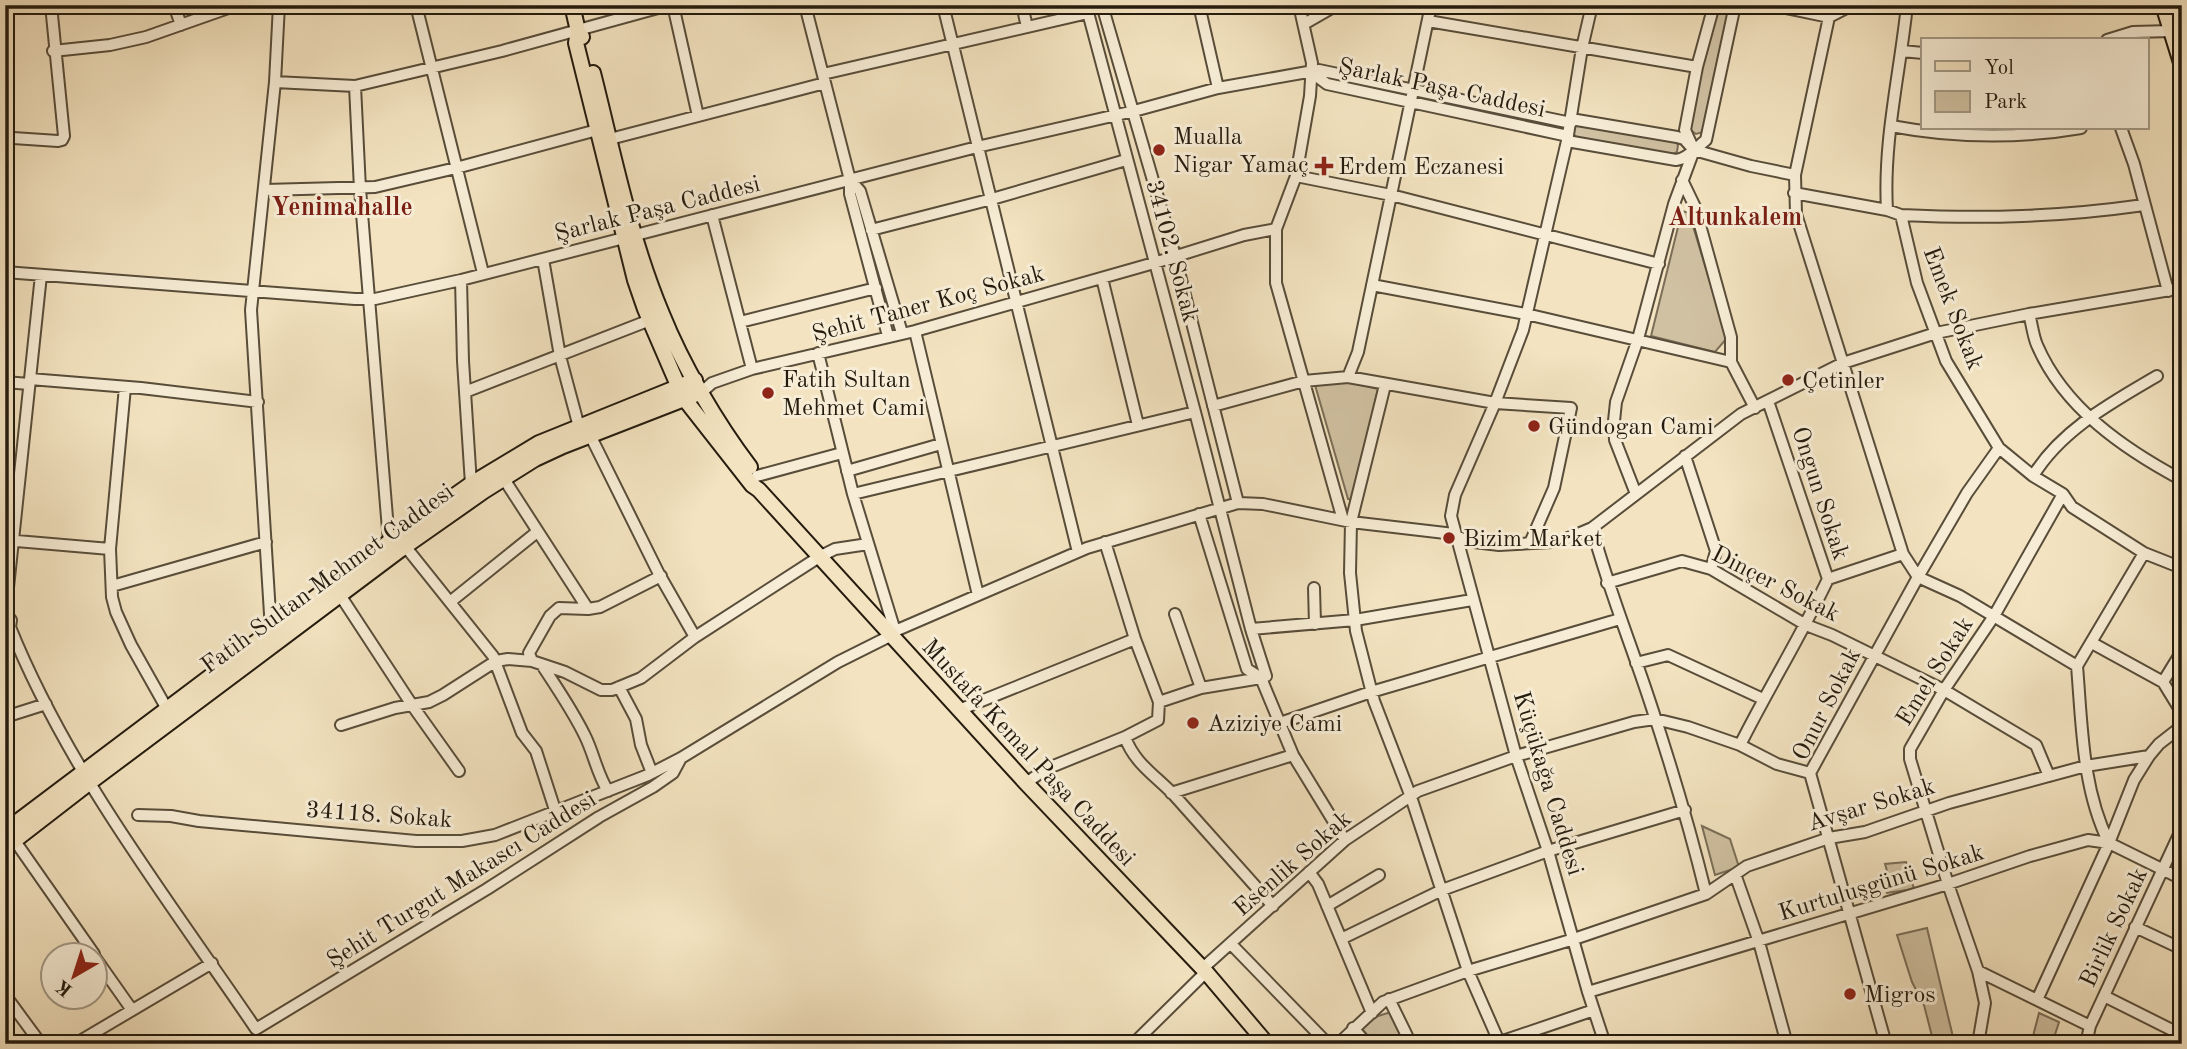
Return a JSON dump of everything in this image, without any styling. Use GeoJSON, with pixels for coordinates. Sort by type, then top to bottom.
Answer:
{"type":"FeatureCollection","features":[{"type":"Feature","properties":{"kind":"main road","name":"Mustafa Kemal Paşa Caddesi"},"geometry":{"type":"LineString","coordinates":[[572,5],[610,139],[630,237],[635,280],[649,320],[680,392],[752,485],[758,483]]}},
{"type":"Feature","properties":{"kind":"main road"},"geometry":{"type":"LineString","coordinates":[[2163,5],[2177,28]]}},
{"type":"Feature","properties":{"kind":"main road"},"geometry":{"type":"LineString","coordinates":[[2175,5],[2182,66]]}},
{"type":"Feature","properties":{"kind":"main road","name":"Mustafa Kemal Paşa Caddesi"},"geometry":{"type":"LineString","coordinates":[[578,31],[576,43],[597,130],[630,237],[661,313],[758,483],[819,557],[892,633],[1026,783],[1205,970],[1267,1044]]}},
{"type":"Feature","properties":{"kind":"main road","name":"Fatih Sultan Mehmet Caddesi"},"geometry":{"type":"LineString","coordinates":[[85,777],[276,636],[389,542],[471,484],[539,443],[584,431],[703,385]]}},
{"type":"Feature","properties":{"kind":"main road","name":"Fatih Sultan Mehmet Caddesi"},"geometry":{"type":"LineString","coordinates":[[9,840],[167,709],[340,595],[405,546],[503,479],[584,431]]}},
{"type":"Feature","properties":{"kind":"street"},"geometry":{"type":"LineString","coordinates":[[13,138],[63,139],[51,5]]}},
{"type":"Feature","properties":{"kind":"street"},"geometry":{"type":"LineString","coordinates":[[174,5],[181,25]]}},
{"type":"Feature","properties":{"kind":"street"},"geometry":{"type":"LineString","coordinates":[[54,51],[110,46],[146,37],[237,5]]}},
{"type":"Feature","properties":{"kind":"street"},"geometry":{"type":"LineString","coordinates":[[276,636],[266,542],[251,310],[275,82],[279,5]]}},
{"type":"Feature","properties":{"kind":"street"},"geometry":{"type":"LineString","coordinates":[[416,5],[483,274]]}},
{"type":"Feature","properties":{"kind":"street"},"geometry":{"type":"LineString","coordinates":[[275,82],[355,86],[671,5],[698,116]]}},
{"type":"Feature","properties":{"kind":"street"},"geometry":{"type":"LineString","coordinates":[[805,5],[850,180],[850,194],[888,336]]}},
{"type":"Feature","properties":{"kind":"street"},"geometry":{"type":"LineString","coordinates":[[943,5],[1078,552]]}},
{"type":"Feature","properties":{"kind":"street"},"geometry":{"type":"LineString","coordinates":[[1022,5],[1027,27]]}},
{"type":"Feature","properties":{"kind":"street","name":"34102. Sokak"},"geometry":{"type":"LineString","coordinates":[[1102,5],[1175,256],[1238,503]]}},
{"type":"Feature","properties":{"kind":"street"},"geometry":{"type":"LineString","coordinates":[[1199,5],[1219,88]]}},
{"type":"Feature","properties":{"kind":"street"},"geometry":{"type":"LineString","coordinates":[[1299,5],[1310,53],[1308,116],[1296,176],[1276,229],[1276,283],[1347,521],[1355,620],[1371,692],[1411,797],[1468,971],[1500,1043],[1594,1010]]}},
{"type":"Feature","properties":{"kind":"street"},"geometry":{"type":"LineString","coordinates":[[1304,24],[1337,5]]}},
{"type":"Feature","properties":{"kind":"street"},"geometry":{"type":"LineString","coordinates":[[1348,377],[1358,352],[1373,285],[1431,5]]}},
{"type":"Feature","properties":{"kind":"street","name":"Küçükağa Caddesi"},"geometry":{"type":"LineString","coordinates":[[1592,5],[1582,48],[1568,138],[1523,330],[1455,495],[1451,516],[1516,756],[1548,851],[1605,1044]]}},
{"type":"Feature","properties":{"kind":"street"},"geometry":{"type":"LineString","coordinates":[[1694,150],[1685,130],[1697,67],[1714,5]]}},
{"type":"Feature","properties":{"kind":"street"},"geometry":{"type":"LineString","coordinates":[[1636,494],[1615,440],[1616,402],[1638,339],[1682,180],[1694,150],[1706,140],[1735,5]]}},
{"type":"Feature","properties":{"kind":"street"},"geometry":{"type":"LineString","coordinates":[[1772,5],[1829,18],[1852,5]]}},
{"type":"Feature","properties":{"kind":"street"},"geometry":{"type":"LineString","coordinates":[[1888,210],[1886,188],[1891,127],[1907,5]]}},
{"type":"Feature","properties":{"kind":"street"},"geometry":{"type":"LineString","coordinates":[[610,139],[1087,9]]}},
{"type":"Feature","properties":{"kind":"street","name":"34102. Sokak"},"geometry":{"type":"LineString","coordinates":[[1087,9],[1251,629],[1266,676],[1261,678]]}},
{"type":"Feature","properties":{"kind":"street"},"geometry":{"type":"LineString","coordinates":[[1829,18],[1795,175],[1796,215],[1903,554],[1918,577],[1960,596],[2077,666]]}},
{"type":"Feature","properties":{"kind":"street"},"geometry":{"type":"LineString","coordinates":[[1428,21],[1697,67]]}},
{"type":"Feature","properties":{"kind":"street"},"geometry":{"type":"LineString","coordinates":[[2114,38],[2133,32],[2177,28]]}},
{"type":"Feature","properties":{"kind":"street"},"geometry":{"type":"LineString","coordinates":[[1902,51],[1921,53]]}},
{"type":"Feature","properties":{"kind":"street","name":"Şarlak Paşa Caddesi"},"geometry":{"type":"LineString","coordinates":[[5,272],[370,299],[461,280],[1219,88],[1327,70],[1413,91],[1571,121],[1677,137],[1684,139],[1694,150],[1795,175]]}},
{"type":"Feature","properties":{"kind":"street","name":"Şarlak Paşa Caddesi"},"geometry":{"type":"LineString","coordinates":[[1311,72],[1326,84],[1676,160],[1694,150]]}},
{"type":"Feature","properties":{"kind":"street"},"geometry":{"type":"LineString","coordinates":[[355,86],[360,189],[389,542]]}},
{"type":"Feature","properties":{"kind":"street"},"geometry":{"type":"LineString","coordinates":[[1891,127],[1959,135],[2013,137],[2066,130]]}},
{"type":"Feature","properties":{"kind":"street"},"geometry":{"type":"LineString","coordinates":[[265,190],[360,189],[456,168],[597,130]]}},
{"type":"Feature","properties":{"kind":"street"},"geometry":{"type":"LineString","coordinates":[[2122,130],[2134,164],[2168,291]]}},
{"type":"Feature","properties":{"kind":"street"},"geometry":{"type":"LineString","coordinates":[[871,230],[992,199],[1126,160]]}},
{"type":"Feature","properties":{"kind":"street"},"geometry":{"type":"LineString","coordinates":[[1296,176],[1391,195],[1658,264]]}},
{"type":"Feature","properties":{"kind":"street"},"geometry":{"type":"LineString","coordinates":[[850,180],[860,191],[901,333]]}},
{"type":"Feature","properties":{"kind":"street"},"geometry":{"type":"LineString","coordinates":[[1682,180],[1695,207],[1731,337],[1731,362],[1755,408]]}},
{"type":"Feature","properties":{"kind":"street"},"geometry":{"type":"LineString","coordinates":[[1794,193],[1888,210],[1901,215],[1963,218],[2046,216],[2144,205]]}},
{"type":"Feature","properties":{"kind":"street"},"geometry":{"type":"LineString","coordinates":[[712,215],[752,369]]}},
{"type":"Feature","properties":{"kind":"street","name":"Emek Sokak"},"geometry":{"type":"LineString","coordinates":[[1901,215],[1917,283],[1946,361],[1999,448],[2033,476],[2063,494],[2072,507],[2144,552],[2182,568]]}},
{"type":"Feature","properties":{"kind":"street","name":"Şehit Taner Koç Sokak"},"geometry":{"type":"LineString","coordinates":[[703,385],[752,369],[915,331],[1244,235],[1276,229]]}},
{"type":"Feature","properties":{"kind":"street"},"geometry":{"type":"LineString","coordinates":[[542,259],[560,356],[584,431],[695,637]]}},
{"type":"Feature","properties":{"kind":"street"},"geometry":{"type":"LineString","coordinates":[[41,275],[9,540],[8,621],[46,704],[85,777],[212,963],[75,1044]]}},
{"type":"Feature","properties":{"kind":"street"},"geometry":{"type":"LineString","coordinates":[[1102,278],[1138,425]]}},
{"type":"Feature","properties":{"kind":"street"},"geometry":{"type":"LineString","coordinates":[[461,280],[471,484]]}},
{"type":"Feature","properties":{"kind":"street"},"geometry":{"type":"LineString","coordinates":[[1373,285],[1526,314],[1731,362]]}},
{"type":"Feature","properties":{"kind":"street"},"geometry":{"type":"LineString","coordinates":[[740,322],[876,288]]}},
{"type":"Feature","properties":{"kind":"street","name":"Şehit Turgut Makascı Caddesi"},"geometry":{"type":"LineString","coordinates":[[608,791],[681,758],[838,662],[892,633],[1104,542],[1238,503],[1279,506],[1347,521],[1454,534],[1466,541],[1480,544],[1566,539],[1592,528],[1725,425],[1843,363],[1936,333],[2182,288]]}},
{"type":"Feature","properties":{"kind":"street"},"geometry":{"type":"LineString","coordinates":[[2029,314],[2037,344],[2050,369],[2089,417],[2125,446],[2182,480]]}},
{"type":"Feature","properties":{"kind":"street"},"geometry":{"type":"LineString","coordinates":[[465,392],[649,320]]}},
{"type":"Feature","properties":{"kind":"street"},"geometry":{"type":"LineString","coordinates":[[915,331],[978,596]]}},
{"type":"Feature","properties":{"kind":"street"},"geometry":{"type":"LineString","coordinates":[[818,354],[842,453],[892,633]]}},
{"type":"Feature","properties":{"kind":"street"},"geometry":{"type":"LineString","coordinates":[[2033,476],[2045,456],[2089,417],[2157,376]]}},
{"type":"Feature","properties":{"kind":"street"},"geometry":{"type":"LineString","coordinates":[[1213,406],[1304,381],[1348,377],[1495,403],[1571,408],[1554,488],[1530,543]]}},
{"type":"Feature","properties":{"kind":"street"},"geometry":{"type":"LineString","coordinates":[[5,382],[125,387],[258,402]]}},
{"type":"Feature","properties":{"kind":"street"},"geometry":{"type":"LineString","coordinates":[[1347,521],[1385,385]]}},
{"type":"Feature","properties":{"kind":"street"},"geometry":{"type":"LineString","coordinates":[[125,387],[110,550],[112,586],[116,612],[167,709]]}},
{"type":"Feature","properties":{"kind":"street","name":"Ongun Sokak"},"geometry":{"type":"LineString","coordinates":[[1740,745],[1806,625],[1828,579],[1768,401]]}},
{"type":"Feature","properties":{"kind":"street"},"geometry":{"type":"LineString","coordinates":[[853,494],[1195,412]]}},
{"type":"Feature","properties":{"kind":"street"},"geometry":{"type":"LineString","coordinates":[[847,471],[941,444]]}},
{"type":"Feature","properties":{"kind":"street","name":"Onur Sokak"},"geometry":{"type":"LineString","coordinates":[[1886,1044],[1810,773],[1918,577],[1967,493],[1999,448]]}},
{"type":"Feature","properties":{"kind":"street"},"geometry":{"type":"LineString","coordinates":[[758,483],[842,453]]}},
{"type":"Feature","properties":{"kind":"street"},"geometry":{"type":"LineString","coordinates":[[1685,456],[1716,551],[1711,569]]}},
{"type":"Feature","properties":{"kind":"street"},"geometry":{"type":"LineString","coordinates":[[503,479],[588,609]]}},
{"type":"Feature","properties":{"kind":"street","name":"Emel Sokak"},"geometry":{"type":"LineString","coordinates":[[1978,1044],[1985,1003],[1978,971],[1948,884],[1910,759],[1910,749],[1944,690],[1994,616],[2063,494]]}},
{"type":"Feature","properties":{"kind":"street"},"geometry":{"type":"LineString","coordinates":[[1199,514],[1247,669],[1261,678],[1293,755],[1345,840]]}},
{"type":"Feature","properties":{"kind":"street"},"geometry":{"type":"LineString","coordinates":[[1592,528],[1607,583],[1685,810],[1706,894]]}},
{"type":"Feature","properties":{"kind":"street"},"geometry":{"type":"LineString","coordinates":[[450,602],[537,532]]}},
{"type":"Feature","properties":{"kind":"street"},"geometry":{"type":"LineString","coordinates":[[9,540],[110,550]]}},
{"type":"Feature","properties":{"kind":"street"},"geometry":{"type":"LineString","coordinates":[[112,586],[266,542]]}},
{"type":"Feature","properties":{"kind":"street"},"geometry":{"type":"LineString","coordinates":[[1026,783],[1053,766],[1125,737],[1158,720],[1159,702],[1135,639],[1104,542]]}},
{"type":"Feature","properties":{"kind":"street"},"geometry":{"type":"LineString","coordinates":[[341,725],[443,695],[496,661],[508,659],[537,663],[565,672],[601,690],[619,687],[641,678],[695,637],[819,557],[835,549],[868,544]]}},
{"type":"Feature","properties":{"kind":"street"},"geometry":{"type":"LineString","coordinates":[[405,546],[496,661],[523,733],[536,751],[556,813]]}},
{"type":"Feature","properties":{"kind":"street"},"geometry":{"type":"LineString","coordinates":[[2109,843],[2099,822],[2086,766],[2077,666],[2144,552]]}},
{"type":"Feature","properties":{"kind":"street"},"geometry":{"type":"LineString","coordinates":[[1828,579],[1903,554]]}},
{"type":"Feature","properties":{"kind":"street","name":"Dinçer Sokak"},"geometry":{"type":"LineString","coordinates":[[1607,583],[1682,561],[1711,569],[1806,625],[1944,690],[2036,745],[2049,776]]}},
{"type":"Feature","properties":{"kind":"street"},"geometry":{"type":"LineString","coordinates":[[608,791],[599,776],[586,737],[565,700],[529,653],[550,616],[559,608],[600,607],[661,576]]}},
{"type":"Feature","properties":{"kind":"street"},"geometry":{"type":"LineString","coordinates":[[1314,588],[1315,624]]}},
{"type":"Feature","properties":{"kind":"street"},"geometry":{"type":"LineString","coordinates":[[340,595],[459,771]]}},
{"type":"Feature","properties":{"kind":"street"},"geometry":{"type":"LineString","coordinates":[[1251,629],[1355,620],[1472,600]]}},
{"type":"Feature","properties":{"kind":"street"},"geometry":{"type":"LineString","coordinates":[[1175,614],[1202,688]]}},
{"type":"Feature","properties":{"kind":"street"},"geometry":{"type":"LineString","coordinates":[[1280,723],[1371,692],[1620,619]]}},
{"type":"Feature","properties":{"kind":"street"},"geometry":{"type":"LineString","coordinates":[[960,710],[1135,639]]}},
{"type":"Feature","properties":{"kind":"street"},"geometry":{"type":"LineString","coordinates":[[2092,643],[2163,682],[2182,713]]}},
{"type":"Feature","properties":{"kind":"street"},"geometry":{"type":"LineString","coordinates":[[2163,682],[2182,651]]}},
{"type":"Feature","properties":{"kind":"street"},"geometry":{"type":"LineString","coordinates":[[1636,663],[1668,655],[1763,699]]}},
{"type":"Feature","properties":{"kind":"street"},"geometry":{"type":"LineString","coordinates":[[1159,702],[1202,688],[1261,678]]}},
{"type":"Feature","properties":{"kind":"street"},"geometry":{"type":"LineString","coordinates":[[619,687],[636,719],[641,745],[652,773]]}},
{"type":"Feature","properties":{"kind":"street"},"geometry":{"type":"LineString","coordinates":[[5,717],[46,704]]}},
{"type":"Feature","properties":{"kind":"street","name":"Esenlik Sokak"},"geometry":{"type":"LineString","coordinates":[[1133,1044],[1231,944],[1345,840],[1418,791],[1516,756],[1634,722],[1655,719],[1740,745],[1777,764],[1810,773]]}},
{"type":"Feature","properties":{"kind":"street"},"geometry":{"type":"LineString","coordinates":[[2037,1000],[2109,843],[2134,780],[2159,744],[2182,726]]}},
{"type":"Feature","properties":{"kind":"street"},"geometry":{"type":"LineString","coordinates":[[1125,737],[1129,750],[1138,761],[1171,793],[1273,906]]}},
{"type":"Feature","properties":{"kind":"street"},"geometry":{"type":"LineString","coordinates":[[1171,793],[1293,755]]}},
{"type":"Feature","properties":{"kind":"street","name":"Avşar Sokak"},"geometry":{"type":"LineString","coordinates":[[1338,1044],[1383,1002],[1468,971],[1574,939],[1706,894],[1747,866],[1829,838],[1865,832],[1949,803],[2086,766],[2149,757]]}},
{"type":"Feature","properties":{"kind":"street","name":"Şehit Turgut Makascı Caddesi"},"geometry":{"type":"LineString","coordinates":[[212,963],[256,1029],[487,889],[599,817],[653,787],[673,773],[681,758]]}},
{"type":"Feature","properties":{"kind":"street","name":"34118. Sokak"},"geometry":{"type":"LineString","coordinates":[[138,815],[440,842],[462,841],[495,835],[608,791]]}},
{"type":"Feature","properties":{"kind":"street"},"geometry":{"type":"LineString","coordinates":[[1341,939],[1442,890],[1548,851],[1685,810]]}},
{"type":"Feature","properties":{"kind":"street","name":"Birlik Sokak"},"geometry":{"type":"LineString","coordinates":[[2086,1044],[2090,1026],[2182,828]]}},
{"type":"Feature","properties":{"kind":"street"},"geometry":{"type":"LineString","coordinates":[[9,840],[83,940]]}},
{"type":"Feature","properties":{"kind":"street","name":"Kurtuluşgünü Sokak"},"geometry":{"type":"LineString","coordinates":[[1588,992],[2088,840],[2109,843],[2182,879]]}},
{"type":"Feature","properties":{"kind":"street"},"geometry":{"type":"LineString","coordinates":[[1309,872],[1318,884],[1372,1013]]}},
{"type":"Feature","properties":{"kind":"street"},"geometry":{"type":"LineString","coordinates":[[1735,874],[1759,942],[1787,1041],[1768,1044]]}},
{"type":"Feature","properties":{"kind":"street"},"geometry":{"type":"LineString","coordinates":[[1327,906],[1379,875]]}},
{"type":"Feature","properties":{"kind":"street"},"geometry":{"type":"LineString","coordinates":[[2135,927],[2182,949]]}},
{"type":"Feature","properties":{"kind":"street"},"geometry":{"type":"LineString","coordinates":[[1231,944],[1328,1044]]}},
{"type":"Feature","properties":{"kind":"street"},"geometry":{"type":"LineString","coordinates":[[1978,971],[2090,1026]]}},
{"type":"Feature","properties":{"kind":"street"},"geometry":{"type":"LineString","coordinates":[[108,975],[132,1010]]}},
{"type":"Feature","properties":{"kind":"street"},"geometry":{"type":"LineString","coordinates":[[5,995],[41,1044]]}},
{"type":"Feature","properties":{"kind":"street"},"geometry":{"type":"LineString","coordinates":[[2104,996],[2182,1035]]}},
{"type":"Feature","properties":{"kind":"street"},"geometry":{"type":"LineString","coordinates":[[1390,999],[1411,1044]]}},
{"type":"Feature","properties":{"kind":"street"},"geometry":{"type":"LineString","coordinates":[[1353,1028],[1367,1044]]}},
{"type":"Feature","properties":{"kind":"green space"},"geometry":{"type":"Polygon","coordinates":[[[1717,5],[1729,9],[1703,132],[1696,134],[1688,128],[1717,5]]]}},
{"type":"Feature","properties":{"kind":"green space"},"geometry":{"type":"Polygon","coordinates":[[[1424,98],[1559,126],[1559,130],[1423,101],[1424,98]]]}},
{"type":"Feature","properties":{"kind":"green space"},"geometry":{"type":"Polygon","coordinates":[[[1578,124],[1675,141],[1678,145],[1677,152],[1671,155],[1579,139],[1573,134],[1578,124]]]}},
{"type":"Feature","properties":{"kind":"green space"},"geometry":{"type":"Polygon","coordinates":[[[1682,211],[1689,213],[1727,338],[1715,352],[1651,336],[1682,211]]]}},
{"type":"Feature","properties":{"kind":"green space"},"geometry":{"type":"Polygon","coordinates":[[[1346,381],[1378,389],[1353,499],[1348,499],[1315,385],[1346,381]]]}},
{"type":"Feature","properties":{"kind":"green space"},"geometry":{"type":"Polygon","coordinates":[[[1702,826],[1730,839],[1739,867],[1715,875],[1702,826]]]}},
{"type":"Feature","properties":{"kind":"green space"},"geometry":{"type":"Polygon","coordinates":[[[1906,862],[1914,889],[1887,893],[1884,882],[1889,878],[1885,864],[1906,862]]]}},
{"type":"Feature","properties":{"kind":"green space"},"geometry":{"type":"Polygon","coordinates":[[[1927,928],[1953,1037],[1951,1044],[1934,1044],[1924,1005],[1912,982],[1897,935],[1927,928]]]}},
{"type":"Feature","properties":{"kind":"green space"},"geometry":{"type":"Polygon","coordinates":[[[1391,1012],[1406,1044],[1375,1044],[1361,1028],[1375,1017],[1391,1012]]]}},
{"type":"Feature","properties":{"kind":"green space"},"geometry":{"type":"Polygon","coordinates":[[[2039,1013],[2059,1022],[2052,1044],[2031,1044],[2039,1013]]]}},
{"type":"Feature","properties":{"kind":"place","name":"Mualla Nigar Yamaç"},"geometry":{"type":"Point","coordinates":[1159,150]}},
{"type":"Feature","properties":{"kind":"place","name":"Erdem Eczanesi"},"geometry":{"type":"Point","coordinates":[1324,166]}},
{"type":"Feature","properties":{"kind":"place","name":"Çetinler"},"geometry":{"type":"Point","coordinates":[1788,380]}},
{"type":"Feature","properties":{"kind":"place","name":"Fatih Sultan Mehmet Cami"},"geometry":{"type":"Point","coordinates":[768,393]}},
{"type":"Feature","properties":{"kind":"place","name":"Gündogan Cami"},"geometry":{"type":"Point","coordinates":[1534,426]}},
{"type":"Feature","properties":{"kind":"place","name":"Bizim Market"},"geometry":{"type":"Point","coordinates":[1449,538]}},
{"type":"Feature","properties":{"kind":"place","name":"Aziziye Cami"},"geometry":{"type":"Point","coordinates":[1193,723]}},
{"type":"Feature","properties":{"kind":"place","name":"Migros"},"geometry":{"type":"Point","coordinates":[1850,994]}},
{"type":"Feature","properties":{"kind":"district","name":"Yenimahalle"},"geometry":{"type":"Point","coordinates":[342,206]}},
{"type":"Feature","properties":{"kind":"district","name":"Altunkalem"},"geometry":{"type":"Point","coordinates":[1735,216]}}]}
